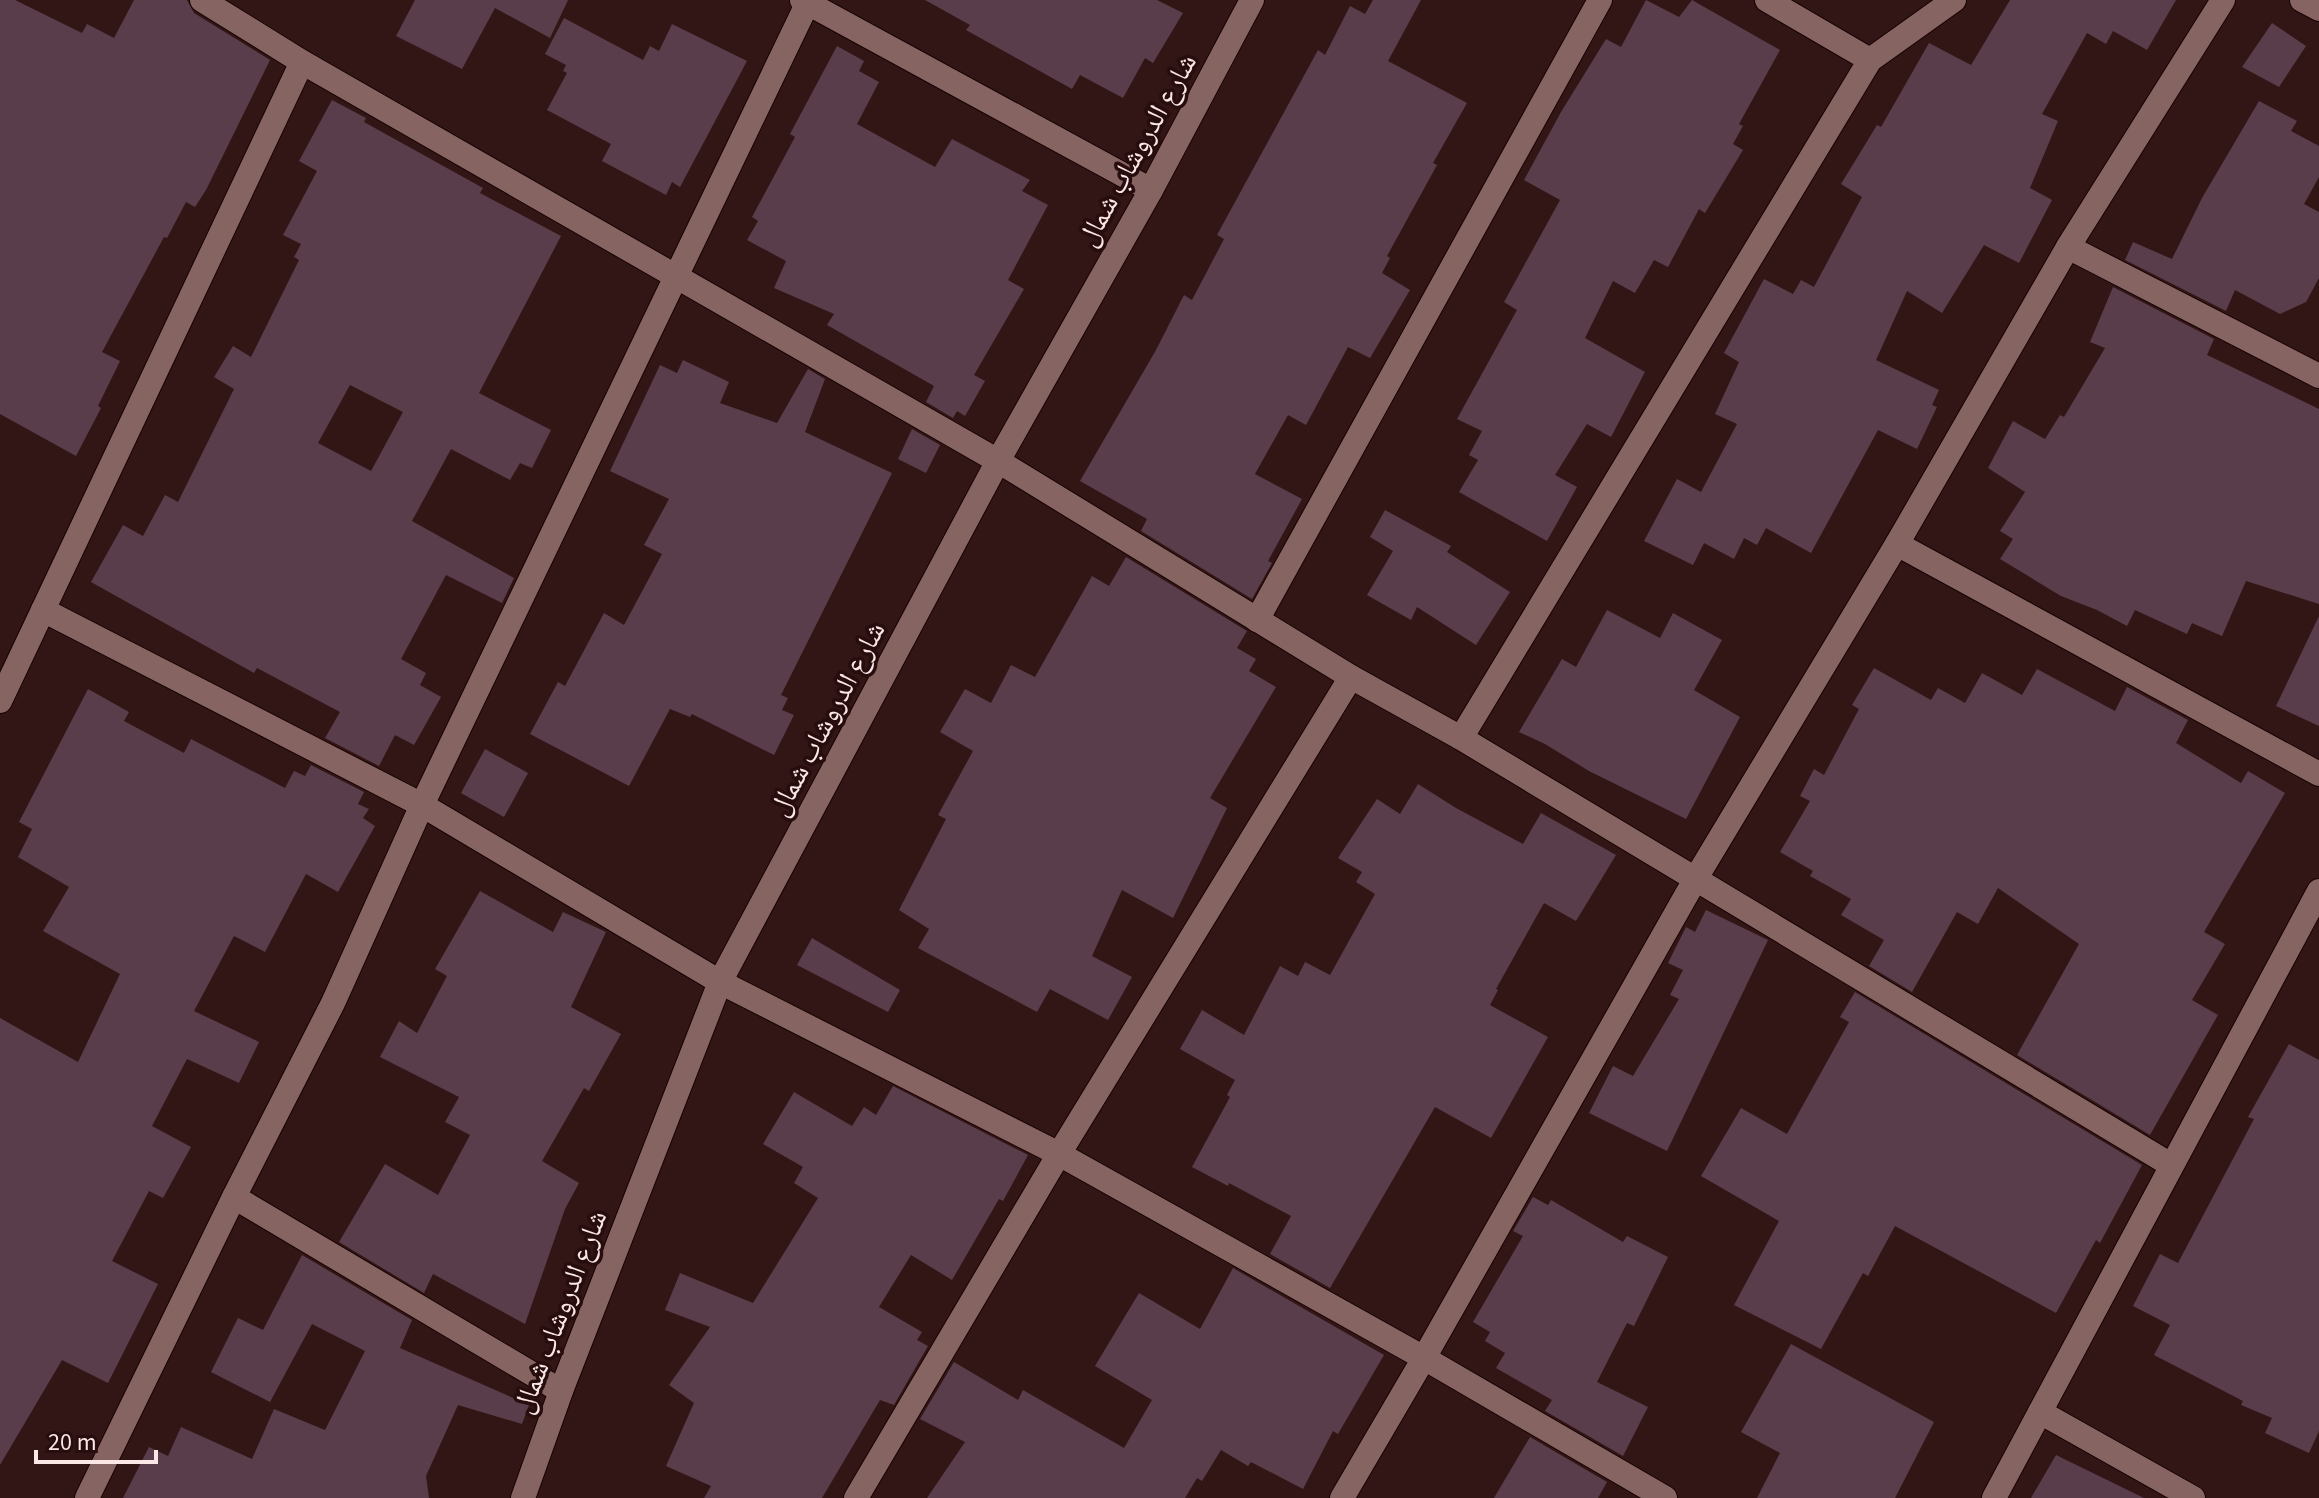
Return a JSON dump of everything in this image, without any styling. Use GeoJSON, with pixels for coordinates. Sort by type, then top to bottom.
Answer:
{"type":"FeatureCollection","features":[{"type":"Feature","properties":{"kind":"street"},"geometry":{"type":"LineString","coordinates":[[202,0],[302,62],[676,279],[998,461],[1351,677],[1461,738],[2171,1165]]}},
{"type":"Feature","properties":{"kind":"street","name":"شارع الدروشاب شمال"},"geometry":{"type":"LineString","coordinates":[[523,1498],[561,1391],[720,982],[998,461],[1151,190],[1252,0]]}},
{"type":"Feature","properties":{"kind":"street"},"geometry":{"type":"LineString","coordinates":[[1257,620],[1600,0]]}},
{"type":"Feature","properties":{"kind":"street"},"geometry":{"type":"LineString","coordinates":[[1767,0],[1870,60]]}},
{"type":"Feature","properties":{"kind":"street"},"geometry":{"type":"LineString","coordinates":[[1461,738],[1870,60],[1954,0]]}},
{"type":"Feature","properties":{"kind":"street"},"geometry":{"type":"LineString","coordinates":[[1342,1498],[1696,878],[1897,544],[2068,247],[2223,0]]}},
{"type":"Feature","properties":{"kind":"street"},"geometry":{"type":"LineString","coordinates":[[2302,0],[2319,9]]}},
{"type":"Feature","properties":{"kind":"street"},"geometry":{"type":"LineString","coordinates":[[87,1498],[333,1003],[422,805],[676,279],[806,1],[1151,190]]}},
{"type":"Feature","properties":{"kind":"street"},"geometry":{"type":"LineString","coordinates":[[0,701],[302,62]]}},
{"type":"Feature","properties":{"kind":"street"},"geometry":{"type":"LineString","coordinates":[[2068,247],[2319,376]]}},
{"type":"Feature","properties":{"kind":"street"},"geometry":{"type":"LineString","coordinates":[[1897,544],[2319,774]]}},
{"type":"Feature","properties":{"kind":"street"},"geometry":{"type":"LineString","coordinates":[[43,610],[422,805],[720,982],[1059,1154],[1424,1358],[1665,1498]]}},
{"type":"Feature","properties":{"kind":"street"},"geometry":{"type":"LineString","coordinates":[[856,1498],[1059,1154],[1351,677]]}},
{"type":"Feature","properties":{"kind":"street"},"geometry":{"type":"LineString","coordinates":[[1994,1498],[2319,891]]}},
{"type":"Feature","properties":{"kind":"street"},"geometry":{"type":"LineString","coordinates":[[234,1197],[561,1391]]}},
{"type":"Feature","properties":{"kind":"street"},"geometry":{"type":"LineString","coordinates":[[2040,1412],[2193,1498]]}},
{"type":"Feature","properties":{"kind":"building"},"geometry":{"type":"Polygon","coordinates":[[[0,0],[15,0],[82,33],[87,24],[114,38],[134,0],[187,0],[194,13],[270,60],[206,190],[195,207],[186,202],[102,352],[120,361],[98,406],[101,408],[76,456],[0,414],[0,0]]]}},
{"type":"Feature","properties":{"kind":"building"},"geometry":{"type":"Polygon","coordinates":[[[415,0],[568,0],[550,38],[495,8],[462,69],[396,36],[415,0]]]}},
{"type":"Feature","properties":{"kind":"building"},"geometry":{"type":"Polygon","coordinates":[[[925,0],[1157,0],[1183,13],[1153,63],[1145,58],[1123,98],[1080,75],[1072,89],[966,30],[970,25],[925,0]]]}},
{"type":"Feature","properties":{"kind":"building"},"geometry":{"type":"Polygon","coordinates":[[[1373,0],[1421,0],[1388,61],[1467,103],[1387,256],[1390,258],[1382,273],[1410,290],[1370,358],[1348,347],[1306,425],[1288,415],[1255,474],[1302,499],[1268,561],[1272,563],[1252,599],[1141,531],[1147,519],[1080,481],[1156,350],[1184,295],[1192,300],[1224,239],[1217,235],[1318,50],[1325,55],[1350,6],[1365,14],[1373,0]]]}},
{"type":"Feature","properties":{"kind":"building"},"geometry":{"type":"Polygon","coordinates":[[[1646,0],[1679,17],[1692,0],[1780,50],[1739,124],[1743,126],[1733,144],[1743,150],[1705,213],[1699,209],[1668,267],[1654,260],[1635,293],[1613,281],[1585,338],[1645,372],[1611,437],[1587,424],[1555,475],[1577,487],[1547,541],[1459,492],[1478,460],[1469,455],[1482,431],[1457,419],[1517,310],[1504,302],[1560,200],[1524,180],[1606,39],[1621,47],[1646,0]]]}},
{"type":"Feature","properties":{"kind":"building"},"geometry":{"type":"Polygon","coordinates":[[[2010,0],[2176,0],[2147,50],[2113,31],[2106,44],[2087,33],[2042,114],[2058,121],[2030,188],[2052,200],[2019,263],[1984,245],[1942,313],[1907,291],[1876,360],[1939,390],[1932,405],[1937,407],[1917,449],[1878,430],[1811,553],[1766,528],[1757,545],[1744,538],[1734,559],[1704,543],[1693,565],[1644,541],[1677,479],[1701,492],[1737,424],[1715,414],[1739,362],[1724,353],[1764,279],[1793,294],[1801,280],[1814,287],[1862,197],[1841,184],[1877,125],[1881,127],[1929,43],[1971,65],[2010,0]]]}},
{"type":"Feature","properties":{"kind":"building"},"geometry":{"type":"Polygon","coordinates":[[[564,18],[643,60],[650,46],[659,51],[672,24],[747,61],[680,187],[672,182],[666,195],[602,161],[611,144],[547,110],[567,73],[563,71],[566,65],[545,54],[564,18]]]}},
{"type":"Feature","properties":{"kind":"building"},"geometry":{"type":"Polygon","coordinates":[[[2272,23],[2306,46],[2279,87],[2242,67],[2272,23]]]}},
{"type":"Feature","properties":{"kind":"building"},"geometry":{"type":"Polygon","coordinates":[[[837,46],[864,61],[859,71],[879,82],[857,124],[935,167],[952,139],[1030,180],[1022,191],[1048,205],[1008,280],[1024,289],[974,375],[985,381],[965,416],[957,411],[953,418],[926,402],[934,386],[827,325],[834,314],[774,288],[786,261],[747,240],[758,221],[752,217],[795,137],[790,134],[837,46]]]}},
{"type":"Feature","properties":{"kind":"building"},"geometry":{"type":"Polygon","coordinates":[[[332,100],[366,118],[364,122],[483,188],[480,193],[561,236],[479,393],[551,430],[532,468],[520,463],[510,480],[451,449],[412,521],[514,578],[502,603],[446,575],[401,659],[426,673],[420,685],[441,697],[414,745],[395,735],[379,766],[325,738],[340,712],[257,668],[254,673],[91,582],[123,525],[143,536],[165,495],[178,502],[234,389],[214,377],[233,346],[251,357],[299,260],[294,257],[301,244],[283,235],[317,171],[299,161],[332,100]],[[350,385],[318,443],[371,471],[403,412],[350,385]]]}},
{"type":"Feature","properties":{"kind":"building"},"geometry":{"type":"Polygon","coordinates":[[[2259,101],[2297,121],[2291,131],[2319,146],[2319,177],[2304,204],[2319,212],[2319,278],[2306,302],[2280,314],[2235,290],[2226,311],[2125,260],[2133,242],[2172,259],[2202,198],[2259,101]]]}},
{"type":"Feature","properties":{"kind":"building"},"geometry":{"type":"Polygon","coordinates":[[[2113,287],[2214,339],[2207,355],[2319,409],[2319,604],[2246,581],[2222,636],[2192,623],[2187,634],[2135,610],[2127,626],[2061,596],[2000,559],[2013,539],[2000,531],[2025,492],[1988,468],[2013,421],[2045,439],[2060,415],[2064,417],[2105,348],[2090,342],[2113,287]]]}},
{"type":"Feature","properties":{"kind":"building"},"geometry":{"type":"Polygon","coordinates":[[[683,360],[729,382],[720,403],[777,423],[808,369],[825,379],[805,432],[892,473],[781,695],[788,698],[782,710],[794,715],[774,755],[692,714],[690,717],[670,709],[629,786],[530,734],[558,682],[565,686],[604,613],[624,625],[662,554],[644,545],[669,499],[610,471],[660,365],[677,373],[683,360]]]}},
{"type":"Feature","properties":{"kind":"building"},"geometry":{"type":"Polygon","coordinates":[[[912,429],[940,445],[926,473],[898,459],[912,429]]]}},
{"type":"Feature","properties":{"kind":"building"},"geometry":{"type":"Polygon","coordinates":[[[1385,510],[1451,546],[1447,552],[1510,592],[1476,645],[1417,607],[1411,620],[1367,595],[1393,551],[1370,537],[1385,510]]]}},
{"type":"Feature","properties":{"kind":"building"},"geometry":{"type":"Polygon","coordinates":[[[1126,557],[1247,631],[1237,648],[1256,659],[1249,671],[1276,687],[1210,798],[1227,808],[1173,918],[1122,890],[1092,956],[1132,977],[1108,1020],[1050,989],[1037,1012],[918,948],[929,929],[899,910],[946,819],[938,815],[973,751],[940,732],[965,689],[991,703],[1011,665],[1035,677],[1092,576],[1109,586],[1126,557]]]}},
{"type":"Feature","properties":{"kind":"building"},"geometry":{"type":"Polygon","coordinates":[[[1607,610],[1660,638],[1673,613],[1722,640],[1694,690],[1740,717],[1686,819],[1519,732],[1562,659],[1576,667],[1607,610]]]}},
{"type":"Feature","properties":{"kind":"building"},"geometry":{"type":"Polygon","coordinates":[[[2319,616],[2319,726],[2276,706],[2319,616]]]}},
{"type":"Feature","properties":{"kind":"building"},"geometry":{"type":"Polygon","coordinates":[[[1874,668],[1931,700],[1938,688],[1965,703],[1982,673],[2022,695],[2037,669],[2115,711],[2127,687],[2188,720],[2176,743],[2241,783],[2248,771],[2285,793],[2204,932],[2225,944],[2192,1000],[2218,1015],[2150,1135],[2017,1055],[2079,944],[1998,888],[1978,924],[1957,912],[1912,992],[1869,966],[1884,940],[1841,915],[1851,899],[1810,876],[1813,871],[1780,852],[1810,801],[1800,796],[1814,769],[1824,775],[1859,709],[1852,705],[1874,668]]]}},
{"type":"Feature","properties":{"kind":"building"},"geometry":{"type":"Polygon","coordinates":[[[88,689],[129,712],[124,721],[184,753],[191,739],[285,788],[294,771],[305,776],[311,765],[364,792],[358,804],[369,809],[363,818],[375,826],[338,892],[306,874],[265,952],[234,936],[194,1011],[259,1042],[239,1083],[187,1059],[152,1126],[191,1147],[163,1198],[149,1191],[112,1261],[158,1284],[108,1383],[62,1360],[0,1465],[0,1018],[78,1062],[120,974],[43,931],[69,887],[18,857],[32,829],[19,822],[88,689]]]}},
{"type":"Feature","properties":{"kind":"building"},"geometry":{"type":"Polygon","coordinates":[[[485,749],[528,773],[504,817],[461,793],[485,749]]]}},
{"type":"Feature","properties":{"kind":"building"},"geometry":{"type":"Polygon","coordinates":[[[1418,784],[1523,844],[1541,813],[1616,855],[1576,921],[1544,903],[1496,989],[1490,1005],[1548,1037],[1491,1138],[1435,1107],[1330,1288],[1270,1254],[1291,1216],[1192,1167],[1230,1097],[1227,1095],[1235,1080],[1180,1049],[1202,1010],[1244,1035],[1280,966],[1298,976],[1305,962],[1330,975],[1375,894],[1356,882],[1362,872],[1338,858],[1377,799],[1400,814],[1418,784]]]}},
{"type":"Feature","properties":{"kind":"building"},"geometry":{"type":"Polygon","coordinates":[[[480,891],[553,932],[563,912],[606,932],[571,1007],[621,1034],[589,1091],[584,1088],[542,1161],[579,1183],[565,1209],[525,1324],[433,1274],[424,1293],[339,1242],[385,1164],[438,1195],[470,1135],[445,1122],[459,1097],[380,1057],[399,1021],[417,1033],[447,976],[435,969],[480,891]]]}},
{"type":"Feature","properties":{"kind":"building"},"geometry":{"type":"Polygon","coordinates":[[[1706,910],[1768,940],[1667,1151],[1589,1113],[1613,1066],[1633,1076],[1679,999],[1670,995],[1683,970],[1668,963],[1686,927],[1695,932],[1706,910]]]}},
{"type":"Feature","properties":{"kind":"building"},"geometry":{"type":"Polygon","coordinates":[[[812,938],[900,990],[888,1012],[797,965],[812,938]]]}},
{"type":"Feature","properties":{"kind":"building"},"geometry":{"type":"Polygon","coordinates":[[[1855,992],[2142,1165],[2100,1243],[2096,1240],[2056,1313],[1895,1226],[1868,1276],[1863,1273],[1821,1349],[1734,1305],[1779,1221],[1701,1176],[1741,1108],[1787,1134],[1849,1022],[1840,1017],[1855,992]]]}},
{"type":"Feature","properties":{"kind":"building"},"geometry":{"type":"Polygon","coordinates":[[[2289,1044],[2319,1060],[2319,1431],[2309,1453],[2265,1433],[2272,1418],[2241,1405],[2243,1401],[2154,1355],[2170,1325],[2133,1306],[2160,1254],[2178,1263],[2254,1119],[2248,1117],[2289,1044]]]}},
{"type":"Feature","properties":{"kind":"building"},"geometry":{"type":"Polygon","coordinates":[[[893,1086],[1028,1155],[1003,1201],[999,1199],[952,1280],[911,1255],[879,1307],[922,1332],[917,1340],[928,1346],[894,1405],[880,1400],[822,1498],[704,1498],[711,1486],[666,1466],[694,1403],[669,1385],[710,1327],[665,1310],[680,1273],[753,1303],[818,1198],[794,1183],[803,1167],[763,1144],[794,1092],[852,1126],[864,1107],[876,1115],[893,1086]]]}},
{"type":"Feature","properties":{"kind":"building"},"geometry":{"type":"Polygon","coordinates":[[[1533,1197],[1548,1205],[1551,1200],[1623,1242],[1627,1236],[1668,1257],[1634,1326],[1627,1323],[1597,1382],[1648,1407],[1623,1456],[1545,1411],[1552,1400],[1496,1368],[1505,1353],[1485,1341],[1490,1332],[1473,1322],[1523,1236],[1513,1231],[1533,1197]]]}},
{"type":"Feature","properties":{"kind":"building"},"geometry":{"type":"Polygon","coordinates":[[[302,1255],[412,1320],[400,1348],[529,1405],[522,1424],[458,1405],[426,1476],[429,1498],[123,1498],[149,1447],[168,1456],[181,1427],[252,1459],[274,1409],[325,1430],[365,1351],[312,1324],[270,1402],[211,1372],[238,1318],[263,1330],[302,1255]]]}},
{"type":"Feature","properties":{"kind":"building"},"geometry":{"type":"Polygon","coordinates":[[[1233,1268],[1384,1355],[1338,1434],[1333,1431],[1303,1489],[1251,1462],[1248,1466],[1221,1450],[1202,1481],[1197,1478],[1185,1498],[927,1498],[965,1442],[920,1419],[954,1362],[1018,1400],[1023,1390],[1124,1448],[1152,1400],[1095,1366],[1139,1293],[1200,1329],[1233,1268]]]}},
{"type":"Feature","properties":{"kind":"building"},"geometry":{"type":"Polygon","coordinates":[[[1791,1344],[1934,1422],[1895,1498],[1757,1498],[1780,1453],[1741,1432],[1791,1344]]]}},
{"type":"Feature","properties":{"kind":"building"},"geometry":{"type":"Polygon","coordinates":[[[1530,1437],[1607,1482],[1598,1498],[1494,1498],[1530,1437]]]}},
{"type":"Feature","properties":{"kind":"building"},"geometry":{"type":"Polygon","coordinates":[[[2056,1455],[2144,1498],[2031,1498],[2056,1455]]]}}]}
